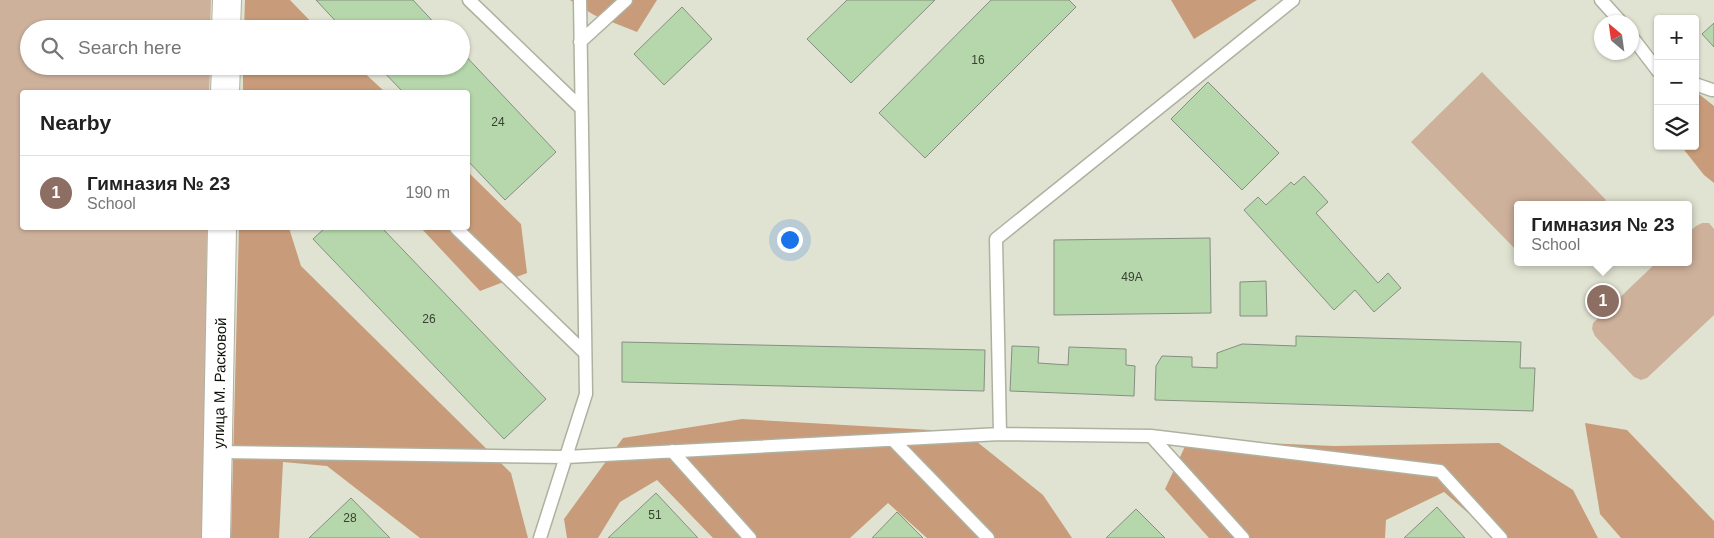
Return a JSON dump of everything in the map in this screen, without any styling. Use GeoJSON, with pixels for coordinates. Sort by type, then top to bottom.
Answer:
{"type":"FeatureCollection","features":[{"type":"Feature","properties":{"kind":"street"},"geometry":{"type":"LineString","coordinates":[[226,20],[227,0]]}},
{"type":"Feature","properties":{"kind":"street"},"geometry":{"type":"LineString","coordinates":[[225,90],[226,75]]}},
{"type":"Feature","properties":{"kind":"street","name":"улица М. Расковой"},"geometry":{"type":"LineString","coordinates":[[216,538],[222,230]]}},
{"type":"Feature","properties":{"kind":"lane"},"geometry":{"type":"LineString","coordinates":[[470,0],[581,108]]}},
{"type":"Feature","properties":{"kind":"lane"},"geometry":{"type":"LineString","coordinates":[[540,538],[586,394],[580,0]]}},
{"type":"Feature","properties":{"kind":"lane"},"geometry":{"type":"LineString","coordinates":[[580,42],[626,0]]}},
{"type":"Feature","properties":{"kind":"lane"},"geometry":{"type":"LineString","coordinates":[[1000,434],[996,239],[1293,0]]}},
{"type":"Feature","properties":{"kind":"lane"},"geometry":{"type":"LineString","coordinates":[[1601,0],[1614,15]]}},
{"type":"Feature","properties":{"kind":"lane"},"geometry":{"type":"LineString","coordinates":[[1639,46],[1654,66]]}},
{"type":"Feature","properties":{"kind":"lane"},"geometry":{"type":"LineString","coordinates":[[1699,85],[1712,90]]}},
{"type":"Feature","properties":{"kind":"lane"},"geometry":{"type":"LineString","coordinates":[[458,230],[585,353]]}},
{"type":"Feature","properties":{"kind":"lane"},"geometry":{"type":"LineString","coordinates":[[218,452],[566,457],[1000,434],[1151,436],[1440,471],[1501,538]]}},
{"type":"Feature","properties":{"kind":"lane"},"geometry":{"type":"LineString","coordinates":[[1151,436],[1243,538]]}},
{"type":"Feature","properties":{"kind":"lane"},"geometry":{"type":"LineString","coordinates":[[893,440],[988,538]]}},
{"type":"Feature","properties":{"kind":"lane"},"geometry":{"type":"LineString","coordinates":[[672,451],[750,538]]}},
{"type":"Feature","properties":{"kind":"shaded area"},"geometry":{"type":"Polygon","coordinates":[[[0,0],[211,0],[210,20],[20,20],[20,75],[210,75],[209,90],[20,90],[20,230],[207,230],[203,538],[0,538],[0,0]]]}},
{"type":"Feature","properties":{"kind":"shaded area"},"geometry":{"type":"Polygon","coordinates":[[[245,0],[290,0],[309,20],[244,20],[245,0]]]}},
{"type":"Feature","properties":{"kind":"shaded area"},"geometry":{"type":"Polygon","coordinates":[[[570,0],[657,0],[637,32],[594,15],[570,0]]]}},
{"type":"Feature","properties":{"kind":"shaded area"},"geometry":{"type":"Polygon","coordinates":[[[1171,0],[1257,0],[1194,39],[1171,0]]]}},
{"type":"Feature","properties":{"kind":"shaded area"},"geometry":{"type":"Polygon","coordinates":[[[1482,72],[1606,200],[1514,201],[1514,248],[1411,142],[1482,72]]]}},
{"type":"Feature","properties":{"kind":"shaded area"},"geometry":{"type":"Polygon","coordinates":[[[243,75],[367,75],[383,90],[243,90],[243,75]]]}},
{"type":"Feature","properties":{"kind":"shaded area"},"geometry":{"type":"Polygon","coordinates":[[[1699,94],[1714,106],[1714,183],[1704,175],[1684,150],[1699,150],[1699,94]]]}},
{"type":"Feature","properties":{"kind":"shaded area"},"geometry":{"type":"Polygon","coordinates":[[[470,174],[521,224],[527,273],[480,291],[423,230],[470,230],[470,174]]]}},
{"type":"Feature","properties":{"kind":"shaded area"},"geometry":{"type":"Polygon","coordinates":[[[1702,223],[1709,223],[1714,229],[1714,315],[1647,378],[1641,380],[1634,377],[1595,336],[1592,329],[1593,323],[1653,266],[1692,266],[1692,230],[1702,223]]]}},
{"type":"Feature","properties":{"kind":"shaded area"},"geometry":{"type":"Polygon","coordinates":[[[239,230],[290,230],[301,266],[511,473],[528,538],[420,538],[327,466],[283,462],[279,538],[231,538],[239,230]]]}},
{"type":"Feature","properties":{"kind":"shaded area"},"geometry":{"type":"Polygon","coordinates":[[[742,419],[1000,434],[971,437],[1043,495],[1072,538],[927,538],[888,503],[850,538],[713,538],[657,480],[620,502],[598,538],[567,538],[564,519],[623,438],[742,419]]]}},
{"type":"Feature","properties":{"kind":"shaded area"},"geometry":{"type":"Polygon","coordinates":[[[1585,423],[1627,430],[1714,521],[1714,538],[1621,538],[1600,514],[1585,423]]]}},
{"type":"Feature","properties":{"kind":"shaded area"},"geometry":{"type":"Polygon","coordinates":[[[1188,440],[1334,446],[1499,443],[1573,490],[1598,538],[1497,538],[1444,492],[1386,520],[1385,538],[1209,538],[1165,489],[1188,440]]]}},
{"type":"Feature","properties":{"kind":"building"},"geometry":{"type":"Polygon","coordinates":[[[316,0],[413,0],[432,20],[335,20],[316,0]]]}},
{"type":"Feature","properties":{"kind":"building"},"geometry":{"type":"Polygon","coordinates":[[[847,0],[935,0],[851,83],[807,39],[847,0]]]}},
{"type":"Feature","properties":{"kind":"building"},"geometry":{"type":"Polygon","coordinates":[[[991,0],[1069,0],[1076,7],[925,158],[879,113],[991,0]]]}},
{"type":"Feature","properties":{"kind":"building"},"geometry":{"type":"Polygon","coordinates":[[[682,7],[712,39],[664,85],[634,54],[682,7]]]}},
{"type":"Feature","properties":{"kind":"building"},"geometry":{"type":"Polygon","coordinates":[[[1714,23],[1714,47],[1702,34],[1714,23]]]}},
{"type":"Feature","properties":{"kind":"building"},"geometry":{"type":"Polygon","coordinates":[[[470,61],[556,152],[505,200],[470,163],[470,90],[401,90],[387,75],[470,75],[470,61]]]}},
{"type":"Feature","properties":{"kind":"building"},"geometry":{"type":"Polygon","coordinates":[[[1208,82],[1279,153],[1242,190],[1171,119],[1208,82]]]}},
{"type":"Feature","properties":{"kind":"building"},"geometry":{"type":"Polygon","coordinates":[[[1304,176],[1328,202],[1316,213],[1378,283],[1388,273],[1401,288],[1374,312],[1355,290],[1334,310],[1244,210],[1258,197],[1266,205],[1291,182],[1294,185],[1304,176]]]}},
{"type":"Feature","properties":{"kind":"building"},"geometry":{"type":"Polygon","coordinates":[[[323,230],[384,230],[546,399],[504,439],[313,239],[323,230]]]}},
{"type":"Feature","properties":{"kind":"building"},"geometry":{"type":"Polygon","coordinates":[[[1210,238],[1211,313],[1054,315],[1054,240],[1210,238]]]}},
{"type":"Feature","properties":{"kind":"building"},"geometry":{"type":"Polygon","coordinates":[[[1266,281],[1267,316],[1240,316],[1240,282],[1266,281]]]}},
{"type":"Feature","properties":{"kind":"building"},"geometry":{"type":"Polygon","coordinates":[[[1296,336],[1521,342],[1520,368],[1535,368],[1533,411],[1155,400],[1156,366],[1162,356],[1192,357],[1192,367],[1217,368],[1217,353],[1242,344],[1296,346],[1296,336]]]}},
{"type":"Feature","properties":{"kind":"building"},"geometry":{"type":"Polygon","coordinates":[[[622,342],[985,350],[984,391],[622,382],[622,342]]]}},
{"type":"Feature","properties":{"kind":"building"},"geometry":{"type":"Polygon","coordinates":[[[1012,346],[1039,347],[1038,363],[1068,365],[1069,347],[1126,349],[1126,365],[1135,366],[1134,396],[1010,391],[1012,346]]]}},
{"type":"Feature","properties":{"kind":"building"},"geometry":{"type":"Polygon","coordinates":[[[656,493],[698,538],[608,538],[656,493]]]}},
{"type":"Feature","properties":{"kind":"building"},"geometry":{"type":"Polygon","coordinates":[[[351,498],[390,538],[309,538],[351,498]]]}},
{"type":"Feature","properties":{"kind":"building"},"geometry":{"type":"Polygon","coordinates":[[[1437,507],[1465,538],[1404,538],[1437,507]]]}},
{"type":"Feature","properties":{"kind":"building"},"geometry":{"type":"Polygon","coordinates":[[[1136,509],[1165,538],[1106,538],[1136,509]]]}},
{"type":"Feature","properties":{"kind":"building"},"geometry":{"type":"Polygon","coordinates":[[[897,512],[923,538],[872,538],[897,512]]]}},
{"type":"Feature","properties":{"kind":"place","name":"Гимназия № 23"},"geometry":{"type":"Point","coordinates":[1603,301]}}]}
